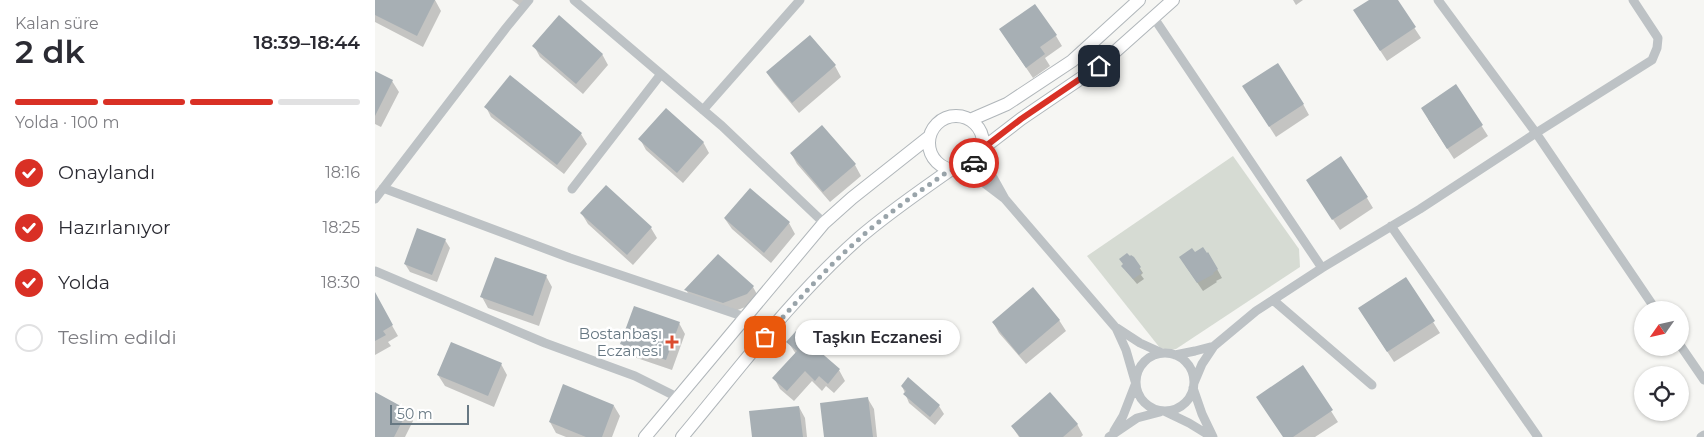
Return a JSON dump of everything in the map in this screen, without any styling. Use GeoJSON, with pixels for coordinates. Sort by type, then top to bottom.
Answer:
{"type":"FeatureCollection","features":[{"type":"Feature","properties":{"kind":"main road"},"geometry":{"type":"LineString","coordinates":[[969,120],[1007,104],[1072,62],[1139,0]]}},
{"type":"Feature","properties":{"kind":"main road"},"geometry":{"type":"LineString","coordinates":[[982,149],[1021,119],[1099,66],[1173,0]]}},
{"type":"Feature","properties":{"kind":"main road"},"geometry":{"type":"LineString","coordinates":[[645,437],[824,223],[852,198],[929,137],[938,123],[953,116],[969,120],[976,126],[983,141],[979,157],[973,164],[967,168],[954,170],[867,232],[835,261],[753,350],[682,437]]}},
{"type":"Feature","properties":{"kind":"main road"},"geometry":{"type":"LineString","coordinates":[[929,137],[929,146],[935,161],[942,166],[954,170]]}},
{"type":"Feature","properties":{"kind":"street"},"geometry":{"type":"LineString","coordinates":[[375,199],[529,0]]}},
{"type":"Feature","properties":{"kind":"street"},"geometry":{"type":"LineString","coordinates":[[573,0],[723,126],[824,223]]}},
{"type":"Feature","properties":{"kind":"street"},"geometry":{"type":"LineString","coordinates":[[703,110],[799,0]]}},
{"type":"Feature","properties":{"kind":"street"},"geometry":{"type":"LineString","coordinates":[[1438,0],[1536,133],[1650,301]]}},
{"type":"Feature","properties":{"kind":"street"},"geometry":{"type":"LineString","coordinates":[[1111,435],[1137,418],[1179,408],[1187,401],[1202,364],[1214,346],[1256,311],[1652,60],[1657,48],[1658,38],[1633,0]]}},
{"type":"Feature","properties":{"kind":"street"},"geometry":{"type":"LineString","coordinates":[[1154,18],[1322,268]]}},
{"type":"Feature","properties":{"kind":"street"},"geometry":{"type":"LineString","coordinates":[[572,189],[661,74]]}},
{"type":"Feature","properties":{"kind":"street"},"geometry":{"type":"LineString","coordinates":[[982,149],[990,172],[1005,199],[1116,328],[1126,350],[1137,393],[1143,402],[1150,408],[1163,411],[1189,423],[1212,437]]}},
{"type":"Feature","properties":{"kind":"street"},"geometry":{"type":"LineString","coordinates":[[954,170],[976,177],[1005,199]]}},
{"type":"Feature","properties":{"kind":"street"},"geometry":{"type":"LineString","coordinates":[[383,188],[570,258],[745,317]]}},
{"type":"Feature","properties":{"kind":"street"},"geometry":{"type":"LineString","coordinates":[[1391,226],[1538,437]]}},
{"type":"Feature","properties":{"kind":"street"},"geometry":{"type":"LineString","coordinates":[[375,272],[545,343],[635,376],[679,398]]}},
{"type":"Feature","properties":{"kind":"street"},"geometry":{"type":"LineString","coordinates":[[1273,300],[1372,385]]}},
{"type":"Feature","properties":{"kind":"street"},"geometry":{"type":"LineString","coordinates":[[1116,328],[1140,343],[1162,353],[1175,355],[1195,352],[1214,346]]}},
{"type":"Feature","properties":{"kind":"street"},"geometry":{"type":"LineString","coordinates":[[1111,435],[1123,416],[1135,383],[1136,373],[1141,364],[1148,357],[1162,353]]}},
{"type":"Feature","properties":{"kind":"street"},"geometry":{"type":"LineString","coordinates":[[1175,355],[1187,362],[1191,369],[1202,414],[1212,437]]}},
{"type":"Feature","properties":{"kind":"street"},"geometry":{"type":"LineString","coordinates":[[1688,356],[1704,380]]}},
{"type":"Feature","properties":{"kind":"shaded area"},"geometry":{"type":"Polygon","coordinates":[[[1233,156],[1299,249],[1300,267],[1176,349],[1160,348],[1087,256],[1233,156]]]}},
{"type":"Feature","properties":{"kind":"building"},"geometry":{"type":"Polygon","coordinates":[[[375,0],[435,0],[417,36],[375,15],[375,0]]]}},
{"type":"Feature","properties":{"kind":"building"},"geometry":{"type":"Polygon","coordinates":[[[1369,0],[1398,0],[1416,27],[1380,51],[1353,10],[1369,0]]]}},
{"type":"Feature","properties":{"kind":"building"},"geometry":{"type":"Polygon","coordinates":[[[1035,4],[1057,35],[1040,47],[1045,54],[1026,68],[999,29],[1035,4]]]}},
{"type":"Feature","properties":{"kind":"building"},"geometry":{"type":"Polygon","coordinates":[[[559,15],[603,54],[576,84],[532,46],[559,15]]]}},
{"type":"Feature","properties":{"kind":"building"},"geometry":{"type":"Polygon","coordinates":[[[810,35],[836,65],[792,103],[766,72],[810,35]]]}},
{"type":"Feature","properties":{"kind":"building"},"geometry":{"type":"Polygon","coordinates":[[[1278,63],[1304,104],[1269,127],[1242,86],[1278,63]]]}},
{"type":"Feature","properties":{"kind":"building"},"geometry":{"type":"Polygon","coordinates":[[[375,71],[393,80],[375,116],[375,71]]]}},
{"type":"Feature","properties":{"kind":"building"},"geometry":{"type":"Polygon","coordinates":[[[510,75],[582,133],[557,165],[484,107],[510,75]]]}},
{"type":"Feature","properties":{"kind":"building"},"geometry":{"type":"Polygon","coordinates":[[[1456,84],[1483,125],[1447,149],[1421,108],[1456,84]]]}},
{"type":"Feature","properties":{"kind":"building"},"geometry":{"type":"Polygon","coordinates":[[[666,108],[704,142],[677,173],[638,139],[666,108]]]}},
{"type":"Feature","properties":{"kind":"building"},"geometry":{"type":"Polygon","coordinates":[[[822,125],[856,164],[823,192],[790,153],[822,125]]]}},
{"type":"Feature","properties":{"kind":"building"},"geometry":{"type":"Polygon","coordinates":[[[1341,156],[1368,197],[1332,220],[1306,180],[1341,156]]]}},
{"type":"Feature","properties":{"kind":"building"},"geometry":{"type":"Polygon","coordinates":[[[606,185],[652,227],[627,255],[580,213],[606,185]]]}},
{"type":"Feature","properties":{"kind":"building"},"geometry":{"type":"Polygon","coordinates":[[[750,188],[790,222],[764,253],[724,218],[750,188]]]}},
{"type":"Feature","properties":{"kind":"building"},"geometry":{"type":"Polygon","coordinates":[[[417,228],[446,239],[432,275],[404,264],[417,228]]]}},
{"type":"Feature","properties":{"kind":"building"},"geometry":{"type":"Polygon","coordinates":[[[1203,247],[1218,269],[1214,274],[1197,283],[1179,257],[1192,248],[1195,252],[1203,247]]]}},
{"type":"Feature","properties":{"kind":"building"},"geometry":{"type":"Polygon","coordinates":[[[1127,253],[1134,257],[1141,267],[1139,269],[1142,273],[1133,279],[1121,266],[1123,264],[1119,259],[1127,253]]]}},
{"type":"Feature","properties":{"kind":"building"},"geometry":{"type":"Polygon","coordinates":[[[718,254],[754,286],[747,294],[723,303],[684,290],[718,254]]]}},
{"type":"Feature","properties":{"kind":"building"},"geometry":{"type":"Polygon","coordinates":[[[495,257],[547,275],[533,316],[480,297],[495,257]]]}},
{"type":"Feature","properties":{"kind":"building"},"geometry":{"type":"Polygon","coordinates":[[[1406,277],[1435,321],[1387,352],[1358,308],[1406,277]]]}},
{"type":"Feature","properties":{"kind":"building"},"geometry":{"type":"Polygon","coordinates":[[[1033,287],[1060,320],[1019,355],[992,322],[1033,287]]]}},
{"type":"Feature","properties":{"kind":"building"},"geometry":{"type":"Polygon","coordinates":[[[375,292],[393,325],[383,331],[386,335],[375,341],[375,292]]]}},
{"type":"Feature","properties":{"kind":"building"},"geometry":{"type":"Polygon","coordinates":[[[634,306],[680,322],[666,360],[620,344],[634,306]]]}},
{"type":"Feature","properties":{"kind":"building"},"geometry":{"type":"Polygon","coordinates":[[[796,331],[840,369],[828,384],[819,376],[815,381],[805,371],[787,391],[772,378],[797,351],[786,342],[796,331]]]}},
{"type":"Feature","properties":{"kind":"building"},"geometry":{"type":"Polygon","coordinates":[[[451,342],[502,363],[488,396],[437,375],[451,342]]]}},
{"type":"Feature","properties":{"kind":"building"},"geometry":{"type":"Polygon","coordinates":[[[1303,365],[1333,410],[1293,437],[1283,437],[1256,397],[1303,365]]]}},
{"type":"Feature","properties":{"kind":"building"},"geometry":{"type":"Polygon","coordinates":[[[908,377],[940,405],[930,417],[903,394],[906,391],[901,386],[908,377]]]}},
{"type":"Feature","properties":{"kind":"building"},"geometry":{"type":"Polygon","coordinates":[[[563,384],[614,405],[602,437],[586,437],[549,422],[563,384]]]}},
{"type":"Feature","properties":{"kind":"building"},"geometry":{"type":"Polygon","coordinates":[[[375,392],[408,410],[394,437],[375,437],[375,392]]]}},
{"type":"Feature","properties":{"kind":"building"},"geometry":{"type":"Polygon","coordinates":[[[1050,392],[1078,424],[1063,437],[1020,437],[1011,426],[1050,392]]]}},
{"type":"Feature","properties":{"kind":"building"},"geometry":{"type":"Polygon","coordinates":[[[868,397],[873,437],[824,437],[820,403],[868,397]]]}},
{"type":"Feature","properties":{"kind":"building"},"geometry":{"type":"Polygon","coordinates":[[[799,406],[803,437],[752,437],[749,411],[799,406]]]}},
{"type":"Feature","properties":{"kind":"way so far"},"geometry":{"type":"LineString","coordinates":[[765,337],[809,288],[859,238],[903,203],[950,170],[967,168],[974,163]]}},
{"type":"Feature","properties":{"kind":"place","name":"Taşkın Eczanesi"},"geometry":{"type":"Point","coordinates":[765,337]}},
{"type":"Feature","properties":{"kind":"place","name":"Bostanbaşı Eczanesi"},"geometry":{"type":"Point","coordinates":[672,342]}},
{"type":"Feature","properties":{"kind":"route"},"geometry":{"type":"LineString","coordinates":[[974,163],[982,149],[1021,119],[1099,66]]}}]}
